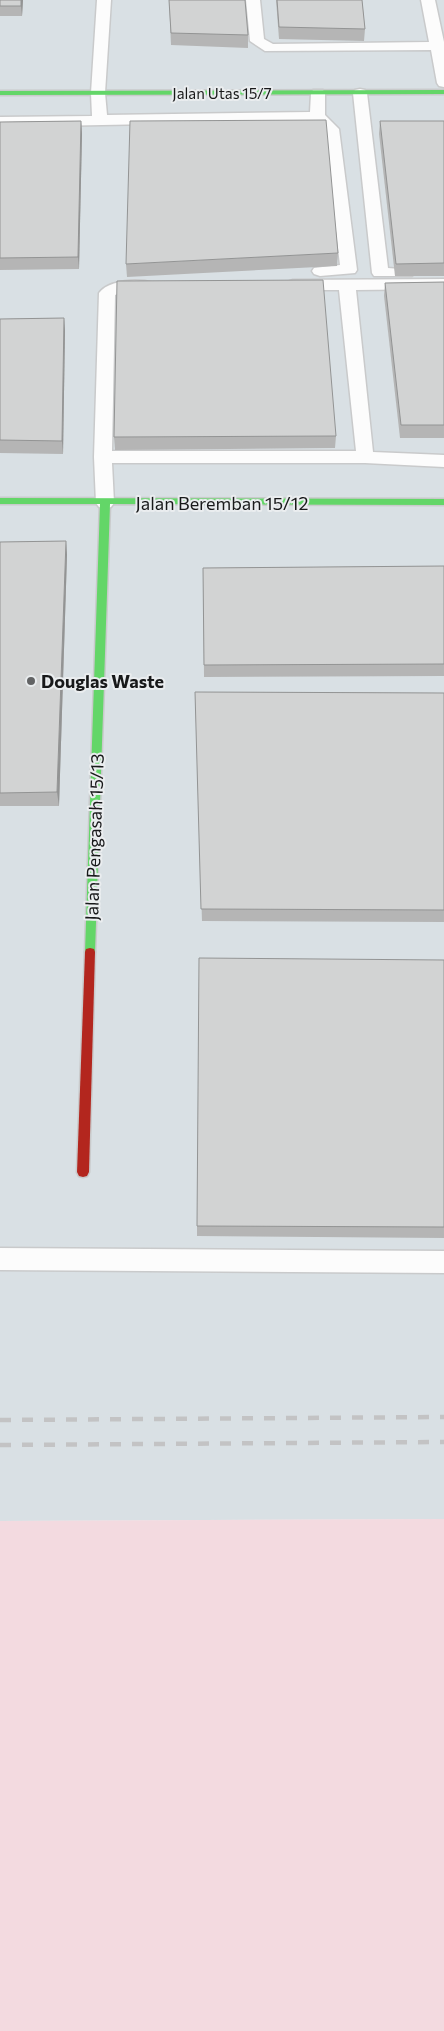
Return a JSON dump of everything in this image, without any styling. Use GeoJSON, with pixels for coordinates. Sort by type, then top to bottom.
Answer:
{"type":"FeatureCollection","features":[{"type":"Feature","properties":{"kind":"street","name":"Jalan Utas 15/7"},"geometry":{"type":"LineString","coordinates":[[0,93],[444,92]]}},
{"type":"Feature","properties":{"kind":"street","name":"Jalan Beremban 15/12"},"geometry":{"type":"LineString","coordinates":[[0,502],[444,502]]}},
{"type":"Feature","properties":{"kind":"street","name":"Jalan Pengasah 15/13"},"geometry":{"type":"LineString","coordinates":[[83,1172],[105,503]]}},
{"type":"Feature","properties":{"kind":"lane"},"geometry":{"type":"LineString","coordinates":[[100,119],[98,93],[104,0]]}},
{"type":"Feature","properties":{"kind":"lane"},"geometry":{"type":"LineString","coordinates":[[253,0],[257,41],[270,48],[440,47]]}},
{"type":"Feature","properties":{"kind":"lane"},"geometry":{"type":"LineString","coordinates":[[428,0],[440,47],[444,83]]}},
{"type":"Feature","properties":{"kind":"lane"},"geometry":{"type":"LineString","coordinates":[[318,93],[318,116]]}},
{"type":"Feature","properties":{"kind":"lane"},"geometry":{"type":"LineString","coordinates":[[360,93],[380,273],[444,272]]}},
{"type":"Feature","properties":{"kind":"lane"},"geometry":{"type":"LineString","coordinates":[[0,122],[318,116],[332,129],[349,270],[304,271]]}},
{"type":"Feature","properties":{"kind":"lane"},"geometry":{"type":"LineString","coordinates":[[347,284],[365,457]]}},
{"type":"Feature","properties":{"kind":"lane"},"geometry":{"type":"LineString","coordinates":[[278,285],[444,284]]}},
{"type":"Feature","properties":{"kind":"lane"},"geometry":{"type":"LineString","coordinates":[[105,503],[103,458],[107,294],[118,286],[168,286]]}},
{"type":"Feature","properties":{"kind":"lane"},"geometry":{"type":"LineString","coordinates":[[103,458],[365,457],[444,461]]}},
{"type":"Feature","properties":{"kind":"lane"},"geometry":{"type":"LineString","coordinates":[[0,1259],[444,1262]]}},
{"type":"Feature","properties":{"kind":"shaded area"},"geometry":{"type":"Polygon","coordinates":[[[0,0],[444,0],[444,1519],[0,1521],[0,0]]]}},
{"type":"Feature","properties":{"kind":"shaded area"},"geometry":{"type":"Polygon","coordinates":[[[444,1519],[444,2031],[0,2031],[0,1521],[444,1519]]]}},
{"type":"Feature","properties":{"kind":"building"},"geometry":{"type":"Polygon","coordinates":[[[0,0],[21,0],[21,6],[0,6],[0,0]]]}},
{"type":"Feature","properties":{"kind":"building"},"geometry":{"type":"Polygon","coordinates":[[[169,0],[245,0],[248,35],[171,33],[169,0]]]}},
{"type":"Feature","properties":{"kind":"building"},"geometry":{"type":"Polygon","coordinates":[[[277,0],[362,0],[365,29],[279,27],[277,0]]]}},
{"type":"Feature","properties":{"kind":"building"},"geometry":{"type":"Polygon","coordinates":[[[326,120],[338,253],[126,264],[130,121],[326,120]]]}},
{"type":"Feature","properties":{"kind":"building"},"geometry":{"type":"Polygon","coordinates":[[[81,121],[78,257],[0,258],[0,122],[81,121]]]}},
{"type":"Feature","properties":{"kind":"building"},"geometry":{"type":"Polygon","coordinates":[[[380,121],[444,121],[444,263],[396,264],[380,121]]]}},
{"type":"Feature","properties":{"kind":"building"},"geometry":{"type":"Polygon","coordinates":[[[323,280],[336,436],[114,437],[117,281],[323,280]]]}},
{"type":"Feature","properties":{"kind":"building"},"geometry":{"type":"Polygon","coordinates":[[[444,282],[444,425],[401,425],[385,283],[444,282]]]}},
{"type":"Feature","properties":{"kind":"building"},"geometry":{"type":"Polygon","coordinates":[[[64,318],[62,441],[0,440],[0,319],[64,318]]]}},
{"type":"Feature","properties":{"kind":"building","name":"Douglas Waste"},"geometry":{"type":"Polygon","coordinates":[[[66,541],[57,792],[0,793],[0,542],[66,541]]]}},
{"type":"Feature","properties":{"kind":"building"},"geometry":{"type":"Polygon","coordinates":[[[444,566],[444,664],[204,665],[203,568],[444,566]]]}},
{"type":"Feature","properties":{"kind":"building"},"geometry":{"type":"Polygon","coordinates":[[[195,692],[444,693],[444,910],[201,909],[195,692]]]}},
{"type":"Feature","properties":{"kind":"building"},"geometry":{"type":"Polygon","coordinates":[[[199,958],[444,960],[444,1227],[197,1226],[199,958]]]}},
{"type":"Feature","properties":{"kind":"railway"},"geometry":{"type":"LineString","coordinates":[[0,1420],[444,1417]]}},
{"type":"Feature","properties":{"kind":"railway"},"geometry":{"type":"LineString","coordinates":[[0,1445],[444,1442]]}},
{"type":"Feature","properties":{"kind":"traffic: fast"},"geometry":{"type":"LineString","coordinates":[[0,93],[444,92]]}},
{"type":"Feature","properties":{"kind":"traffic: fast"},"geometry":{"type":"LineString","coordinates":[[0,501],[444,502]]}},
{"type":"Feature","properties":{"kind":"traffic: fast"},"geometry":{"type":"LineString","coordinates":[[90,952],[105,503]]}},
{"type":"Feature","properties":{"kind":"traffic: jam"},"geometry":{"type":"LineString","coordinates":[[83,1172],[90,952]]}},
{"type":"Feature","properties":{"kind":"place","name":"Douglas Waste"},"geometry":{"type":"Point","coordinates":[31,681]}}]}
